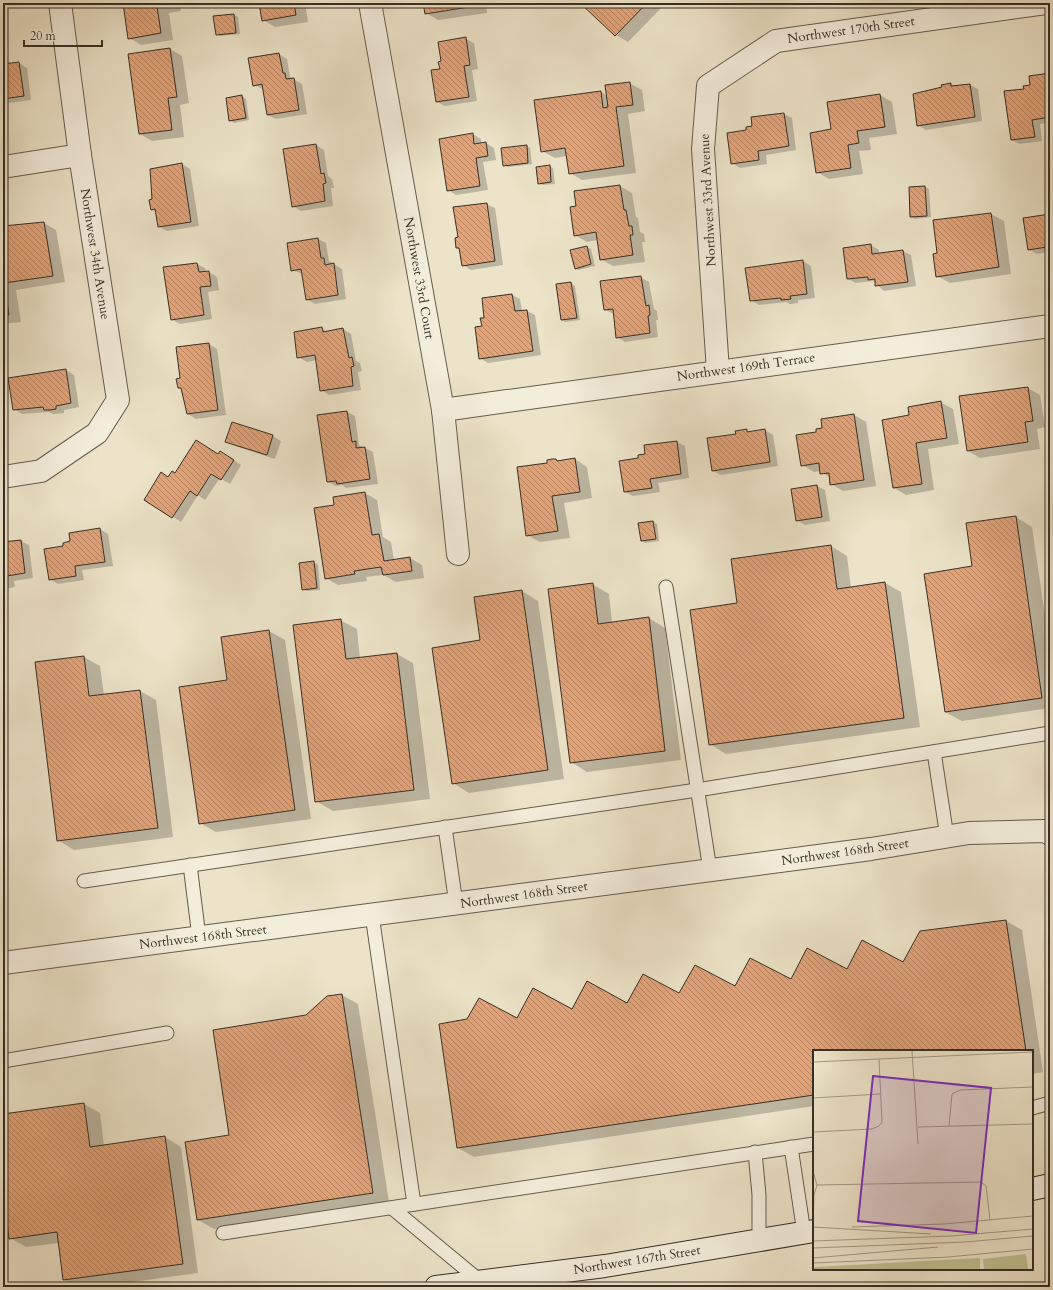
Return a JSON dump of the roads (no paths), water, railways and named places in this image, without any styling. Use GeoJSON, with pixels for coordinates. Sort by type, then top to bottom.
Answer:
{"type":"FeatureCollection","features":[{"type":"Feature","properties":{"kind":"street","name":"Northwest 34th Avenue"},"geometry":{"type":"LineString","coordinates":[[3,477],[41,471],[97,433],[118,400],[80,155],[60,3]]}},
{"type":"Feature","properties":{"kind":"street","name":"Northwest 33rd Court"},"geometry":{"type":"LineString","coordinates":[[370,3],[443,410],[458,554]]}},
{"type":"Feature","properties":{"kind":"street","name":"Northwest 170th Street"},"geometry":{"type":"LineString","coordinates":[[776,41],[1046,3]]}},
{"type":"Feature","properties":{"kind":"street","name":"Northwest 33rd Avenue"},"geometry":{"type":"LineString","coordinates":[[718,371],[703,149],[708,86],[776,41]]}},
{"type":"Feature","properties":{"kind":"street"},"geometry":{"type":"LineString","coordinates":[[3,167],[80,155]]}},
{"type":"Feature","properties":{"kind":"street","name":"Northwest 169th Terrace"},"geometry":{"type":"LineString","coordinates":[[443,410],[1050,326]]}},
{"type":"Feature","properties":{"kind":"street","name":"Northwest 168th Street"},"geometry":{"type":"LineString","coordinates":[[3,963],[710,870],[969,833],[1048,833]]}},
{"type":"Feature","properties":{"kind":"street"},"geometry":{"type":"LineString","coordinates":[[1033,1189],[1050,1185]]}},
{"type":"Feature","properties":{"kind":"street","name":"Northwest 167th Street"},"geometry":{"type":"LineString","coordinates":[[436,1287],[606,1266],[809,1232]]}},
{"type":"Feature","properties":{"kind":"lane"},"geometry":{"type":"LineString","coordinates":[[666,587],[710,870]]}},
{"type":"Feature","properties":{"kind":"lane"},"geometry":{"type":"LineString","coordinates":[[84,881],[697,790],[1050,734]]}},
{"type":"Feature","properties":{"kind":"lane"},"geometry":{"type":"LineString","coordinates":[[934,752],[947,837]]}},
{"type":"Feature","properties":{"kind":"lane"},"geometry":{"type":"LineString","coordinates":[[445,827],[456,904]]}},
{"type":"Feature","properties":{"kind":"lane"},"geometry":{"type":"LineString","coordinates":[[190,865],[199,937]]}},
{"type":"Feature","properties":{"kind":"lane"},"geometry":{"type":"LineString","coordinates":[[372,915],[414,1204]]}},
{"type":"Feature","properties":{"kind":"lane"},"geometry":{"type":"LineString","coordinates":[[3,1061],[167,1033]]}},
{"type":"Feature","properties":{"kind":"lane"},"geometry":{"type":"LineString","coordinates":[[1033,1108],[1050,1103]]}},
{"type":"Feature","properties":{"kind":"lane"},"geometry":{"type":"LineString","coordinates":[[223,1233],[813,1144]]}},
{"type":"Feature","properties":{"kind":"lane"},"geometry":{"type":"LineString","coordinates":[[791,1147],[809,1232]]}},
{"type":"Feature","properties":{"kind":"lane"},"geometry":{"type":"LineString","coordinates":[[756,1152],[759,1195],[759,1241]]}},
{"type":"Feature","properties":{"kind":"lane"},"geometry":{"type":"LineString","coordinates":[[392,1208],[480,1281]]}}]}
